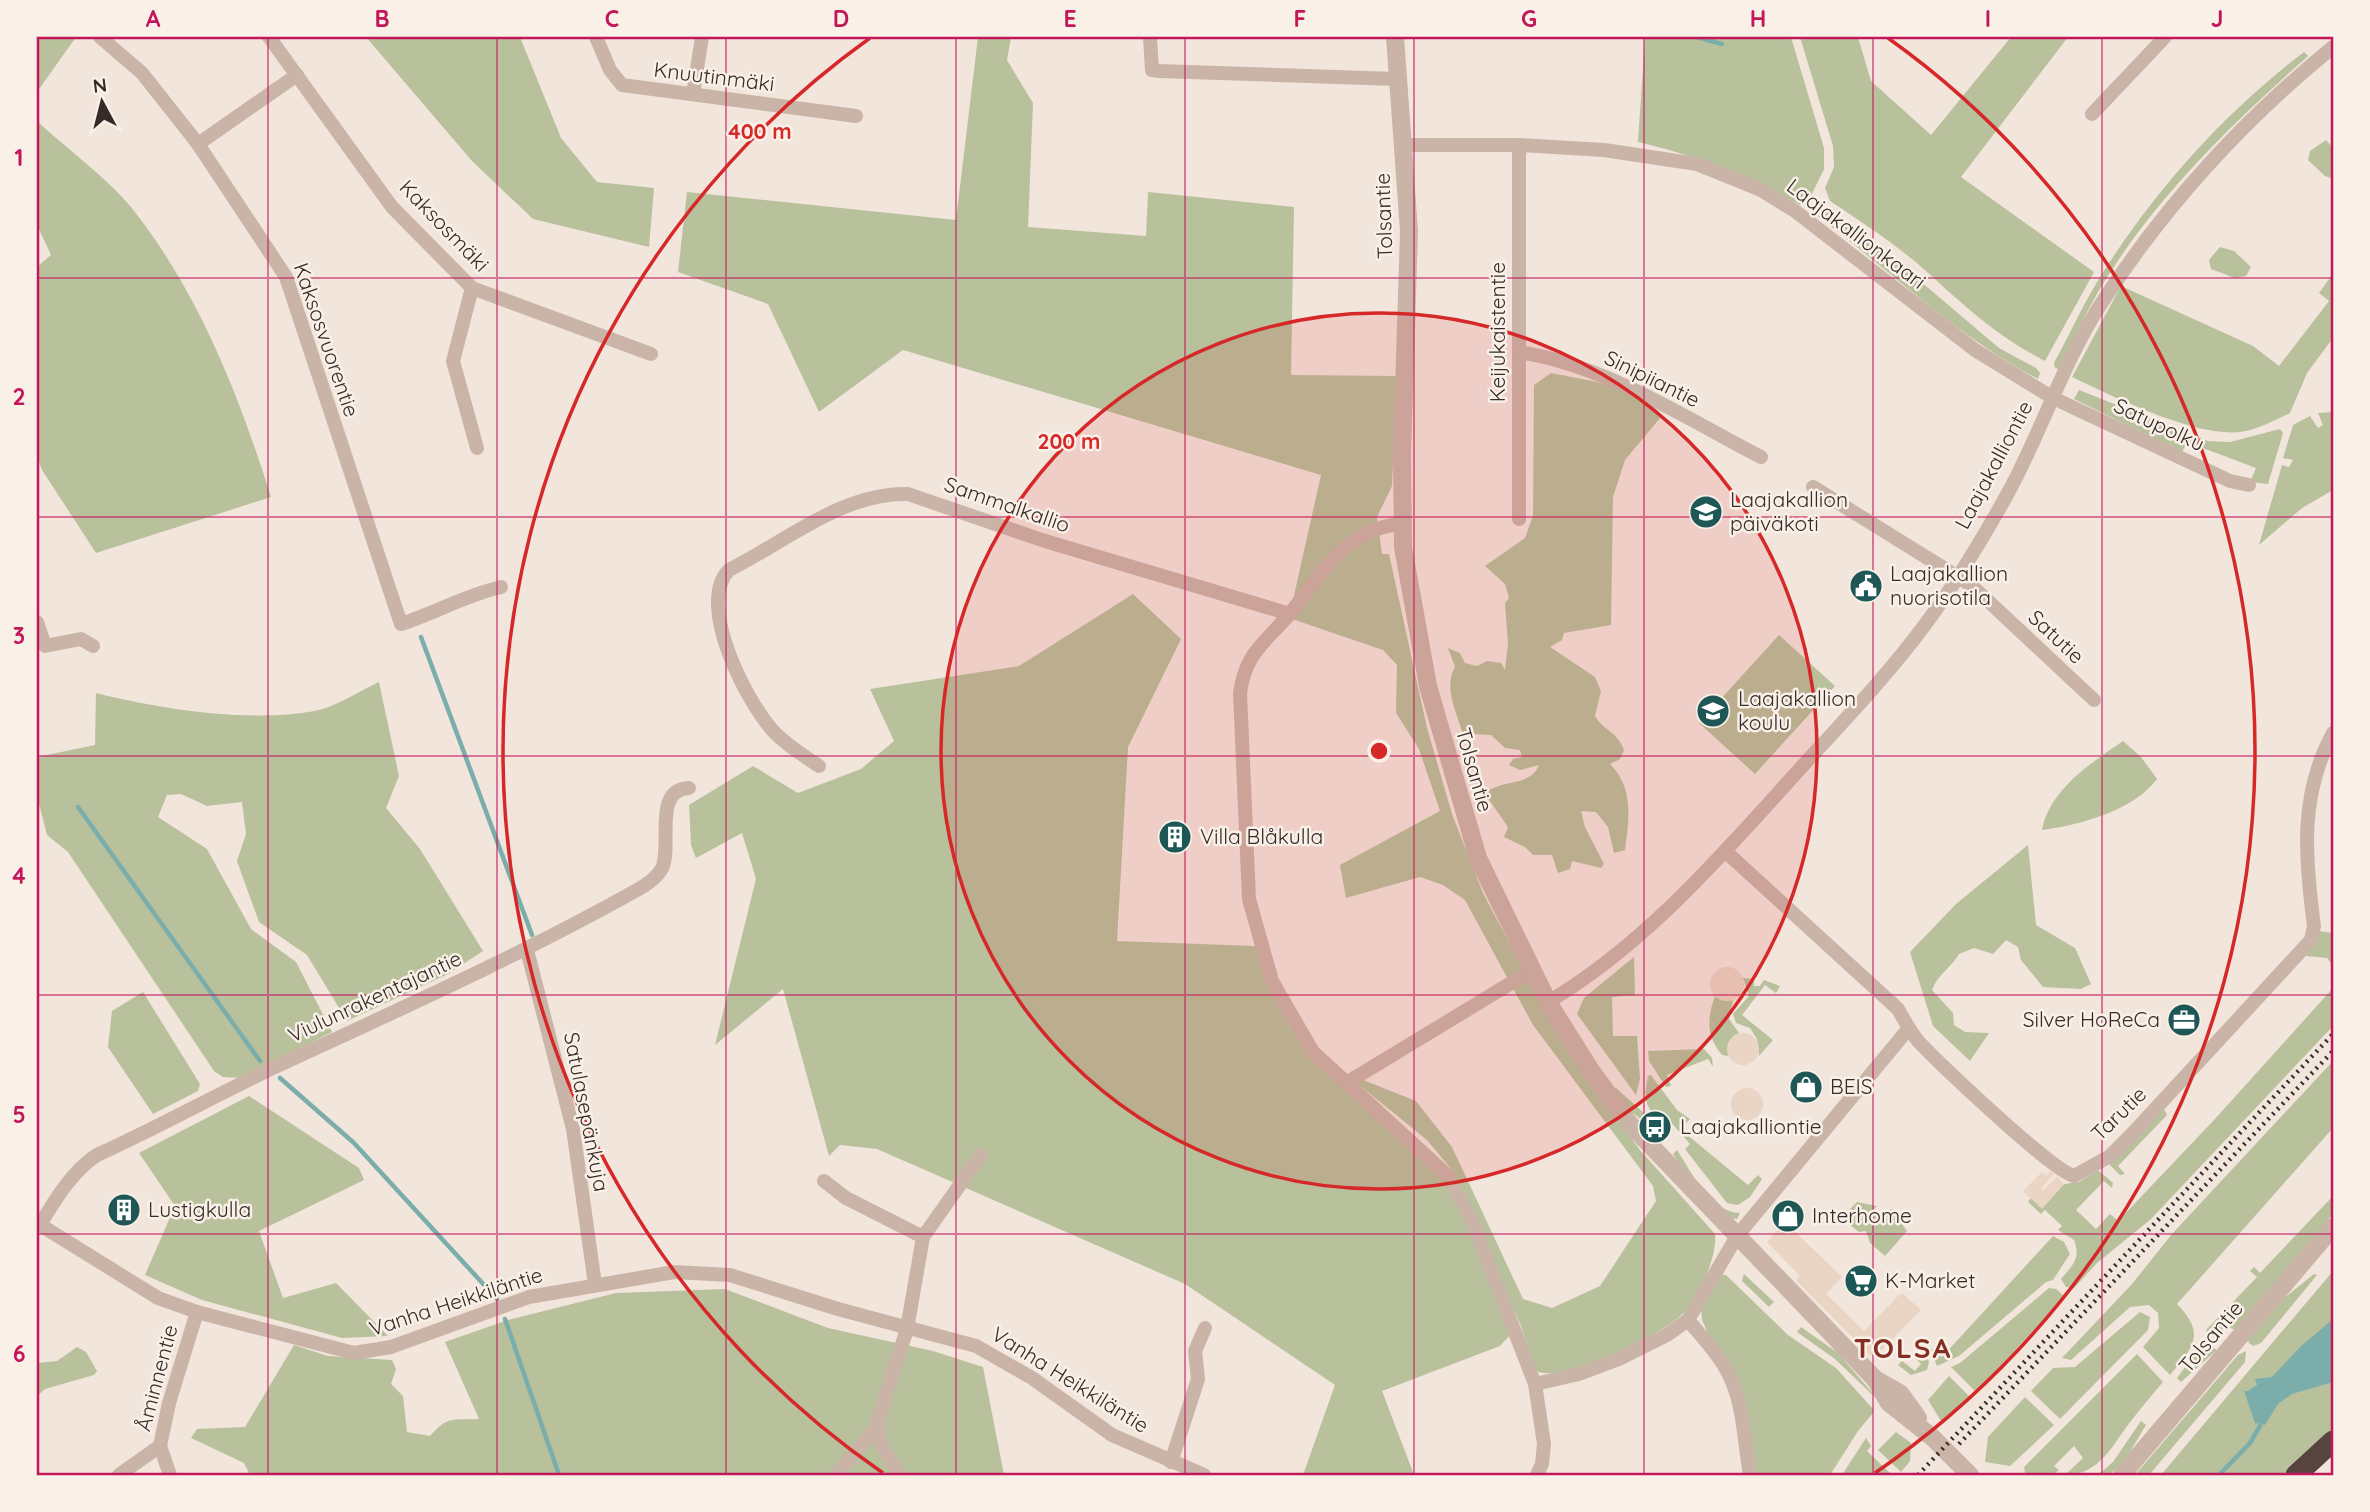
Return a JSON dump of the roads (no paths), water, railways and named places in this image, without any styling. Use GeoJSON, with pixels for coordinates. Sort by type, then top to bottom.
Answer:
{"type":"FeatureCollection","features":[{"type":"Feature","properties":{"kind":"highway"},"geometry":{"type":"LineString","coordinates":[[2296,1475],[2333,1441]]}},
{"type":"Feature","properties":{"kind":"street","name":"Kaksosvuorentie"},"geometry":{"type":"LineString","coordinates":[[100,37],[142,73],[198,144],[286,277],[401,624],[427,616],[462,598],[501,587]]}},
{"type":"Feature","properties":{"kind":"street","name":"Kaksosmäki"},"geometry":{"type":"LineString","coordinates":[[269,37],[392,207],[472,288],[650,354]]}},
{"type":"Feature","properties":{"kind":"street","name":"Knuutinmäki"},"geometry":{"type":"LineString","coordinates":[[596,37],[610,70],[622,85],[856,117]]}},
{"type":"Feature","properties":{"kind":"street"},"geometry":{"type":"LineString","coordinates":[[693,94],[702,37]]}},
{"type":"Feature","properties":{"kind":"street"},"geometry":{"type":"LineString","coordinates":[[1150,37],[1152,70],[1396,79]]}},
{"type":"Feature","properties":{"kind":"street","name":"Tolsantie"},"geometry":{"type":"LineString","coordinates":[[1395,37],[1409,230],[1402,524],[1405,570],[1452,776],[1478,858],[1548,1002],[1590,1069],[1630,1124],[1875,1379],[1889,1404],[1932,1437],[1970,1475]]}},
{"type":"Feature","properties":{"kind":"street"},"geometry":{"type":"LineString","coordinates":[[2092,114],[2165,37]]}},
{"type":"Feature","properties":{"kind":"street"},"geometry":{"type":"LineString","coordinates":[[2326,37],[2333,45]]}},
{"type":"Feature","properties":{"kind":"street","name":"Laajakalliontie"},"geometry":{"type":"LineString","coordinates":[[1548,1002],[1569,989],[1650,925],[1725,851],[1907,648],[1956,578],[2009,492],[2098,308],[2157,226],[2220,149],[2274,96],[2333,45]]}},
{"type":"Feature","properties":{"kind":"street"},"geometry":{"type":"LineString","coordinates":[[198,144],[297,75]]}},
{"type":"Feature","properties":{"kind":"street","name":"Laajakallionkaari"},"geometry":{"type":"LineString","coordinates":[[1403,145],[1519,145],[1604,150],[1697,164],[1761,190],[1795,211],[1975,350],[2053,398]]}},
{"type":"Feature","properties":{"kind":"street","name":"Keijukaistentie"},"geometry":{"type":"LineString","coordinates":[[1519,145],[1520,519]]}},
{"type":"Feature","properties":{"kind":"street"},"geometry":{"type":"LineString","coordinates":[[472,288],[453,361],[477,448]]}},
{"type":"Feature","properties":{"kind":"street","name":"Sinipiiantie"},"geometry":{"type":"LineString","coordinates":[[1519,352],[1551,357],[1590,371],[1761,457]]}},
{"type":"Feature","properties":{"kind":"street","name":"Satupolku"},"geometry":{"type":"LineString","coordinates":[[2053,398],[2230,481],[2249,485]]}},
{"type":"Feature","properties":{"kind":"street","name":"Satutie"},"geometry":{"type":"LineString","coordinates":[[1813,487],[1971,585],[2094,700]]}},
{"type":"Feature","properties":{"kind":"street","name":"Sammalkallio"},"geometry":{"type":"LineString","coordinates":[[819,766],[774,732],[736,678],[719,607],[723,576],[848,505],[885,493],[908,494],[1045,541],[1290,614]]}},
{"type":"Feature","properties":{"kind":"street"},"geometry":{"type":"LineString","coordinates":[[1402,524],[1386,525],[1362,534],[1320,571],[1290,614],[1252,653],[1242,675],[1240,699],[1249,899],[1272,981],[1313,1052],[1448,1175],[1472,1221],[1535,1384],[1544,1444],[1537,1475]]}},
{"type":"Feature","properties":{"kind":"street"},"geometry":{"type":"LineString","coordinates":[[37,622],[45,646],[81,639],[93,646]]}},
{"type":"Feature","properties":{"kind":"street","name":"Tarutie"},"geometry":{"type":"LineString","coordinates":[[1725,851],[1898,1009],[1909,1028],[1964,1084],[2066,1174],[2074,1176],[2110,1156],[2311,940],[2314,926],[2305,839],[2307,810],[2313,781],[2333,733]]}},
{"type":"Feature","properties":{"kind":"street","name":"Viulunrakentajantie"},"geometry":{"type":"LineString","coordinates":[[38,1224],[89,1160],[97,1155],[222,1093],[527,950],[644,886],[662,869],[667,848],[663,822],[668,804],[678,792],[689,788]]}},
{"type":"Feature","properties":{"kind":"street","name":"Satulasepänkuja"},"geometry":{"type":"LineString","coordinates":[[527,950],[573,1129],[595,1284]]}},
{"type":"Feature","properties":{"kind":"street"},"geometry":{"type":"LineString","coordinates":[[1348,1082],[1531,971]]}},
{"type":"Feature","properties":{"kind":"street"},"geometry":{"type":"LineString","coordinates":[[1535,1384],[1579,1374],[1619,1359],[1667,1335],[1688,1320],[1737,1236],[1909,1028]]}},
{"type":"Feature","properties":{"kind":"street"},"geometry":{"type":"LineString","coordinates":[[836,1475],[874,1430],[878,1420],[907,1329],[923,1237],[981,1155]]}},
{"type":"Feature","properties":{"kind":"street"},"geometry":{"type":"LineString","coordinates":[[824,1181],[846,1199],[923,1237]]}},
{"type":"Feature","properties":{"kind":"street","name":"Vanha Heikkiläntie"},"geometry":{"type":"LineString","coordinates":[[38,1224],[158,1298],[197,1312],[354,1353],[408,1342],[529,1297],[674,1272],[730,1275],[907,1329],[956,1338],[998,1357],[1112,1435],[1204,1475]]}},
{"type":"Feature","properties":{"kind":"street","name":"Tolsantie"},"geometry":{"type":"LineString","coordinates":[[2122,1475],[2333,1227]]}},
{"type":"Feature","properties":{"kind":"street","name":"Åminnentie"},"geometry":{"type":"LineString","coordinates":[[119,1475],[160,1446],[169,1403],[197,1312]]}},
{"type":"Feature","properties":{"kind":"street"},"geometry":{"type":"LineString","coordinates":[[1688,1320],[1716,1352],[1730,1376],[1739,1407],[1750,1475]]}},
{"type":"Feature","properties":{"kind":"street"},"geometry":{"type":"LineString","coordinates":[[1171,1462],[1198,1379],[1195,1351],[1205,1328]]}},
{"type":"Feature","properties":{"kind":"street"},"geometry":{"type":"LineString","coordinates":[[878,1420],[879,1440],[899,1475]]}},
{"type":"Feature","properties":{"kind":"street"},"geometry":{"type":"LineString","coordinates":[[160,1446],[170,1475]]}},
{"type":"Feature","properties":{"kind":"water"},"geometry":{"type":"Polygon","coordinates":[[[2333,1319],[2333,1382],[2292,1394],[2278,1404],[2265,1425],[2255,1423],[2244,1391],[2257,1385],[2255,1379],[2272,1377],[2300,1347],[2333,1319]]]}},
{"type":"Feature","properties":{"kind":"waterway"},"geometry":{"type":"LineString","coordinates":[[1697,37],[1722,44]]}},
{"type":"Feature","properties":{"kind":"waterway"},"geometry":{"type":"LineString","coordinates":[[421,637],[532,935]]}},
{"type":"Feature","properties":{"kind":"waterway"},"geometry":{"type":"LineString","coordinates":[[78,807],[260,1061]]}},
{"type":"Feature","properties":{"kind":"waterway"},"geometry":{"type":"LineString","coordinates":[[280,1078],[354,1143],[497,1299]]}},
{"type":"Feature","properties":{"kind":"waterway"},"geometry":{"type":"LineString","coordinates":[[505,1319],[559,1475]]}},
{"type":"Feature","properties":{"kind":"waterway"},"geometry":{"type":"LineString","coordinates":[[2219,1475],[2250,1443],[2260,1426]]}},
{"type":"Feature","properties":{"kind":"railway"},"geometry":{"type":"LineString","coordinates":[[1918,1475],[2333,1034]]}},
{"type":"Feature","properties":{"kind":"railway"},"geometry":{"type":"LineString","coordinates":[[1959,1444],[2333,1051]]}},
{"type":"Feature","properties":{"kind":"place","name":"Laajakallion päiväkoti"},"geometry":{"type":"Point","coordinates":[1706,512]}},
{"type":"Feature","properties":{"kind":"place","name":"Laajakallion nuorisotila"},"geometry":{"type":"Point","coordinates":[1866,586]}},
{"type":"Feature","properties":{"kind":"place","name":"Laajakallion koulu"},"geometry":{"type":"Point","coordinates":[1713,711]}},
{"type":"Feature","properties":{"kind":"place","name":"Villa Blåkulla"},"geometry":{"type":"Point","coordinates":[1175,837]}},
{"type":"Feature","properties":{"kind":"place","name":"Silver HoReCa"},"geometry":{"type":"Point","coordinates":[2184,1020]}},
{"type":"Feature","properties":{"kind":"place","name":"BEIS"},"geometry":{"type":"Point","coordinates":[1806,1087]}},
{"type":"Feature","properties":{"kind":"place","name":"Laajakalliontie"},"geometry":{"type":"Point","coordinates":[1655,1127]}},
{"type":"Feature","properties":{"kind":"place","name":"Lustigkulla"},"geometry":{"type":"Point","coordinates":[124,1210]}},
{"type":"Feature","properties":{"kind":"place","name":"Interhome"},"geometry":{"type":"Point","coordinates":[1788,1216]}},
{"type":"Feature","properties":{"kind":"place","name":"K-Market"},"geometry":{"type":"Point","coordinates":[1861,1281]}},
{"type":"Feature","properties":{"kind":"district","name":"TOLSA"},"geometry":{"type":"Point","coordinates":[1903,1348]}}]}
